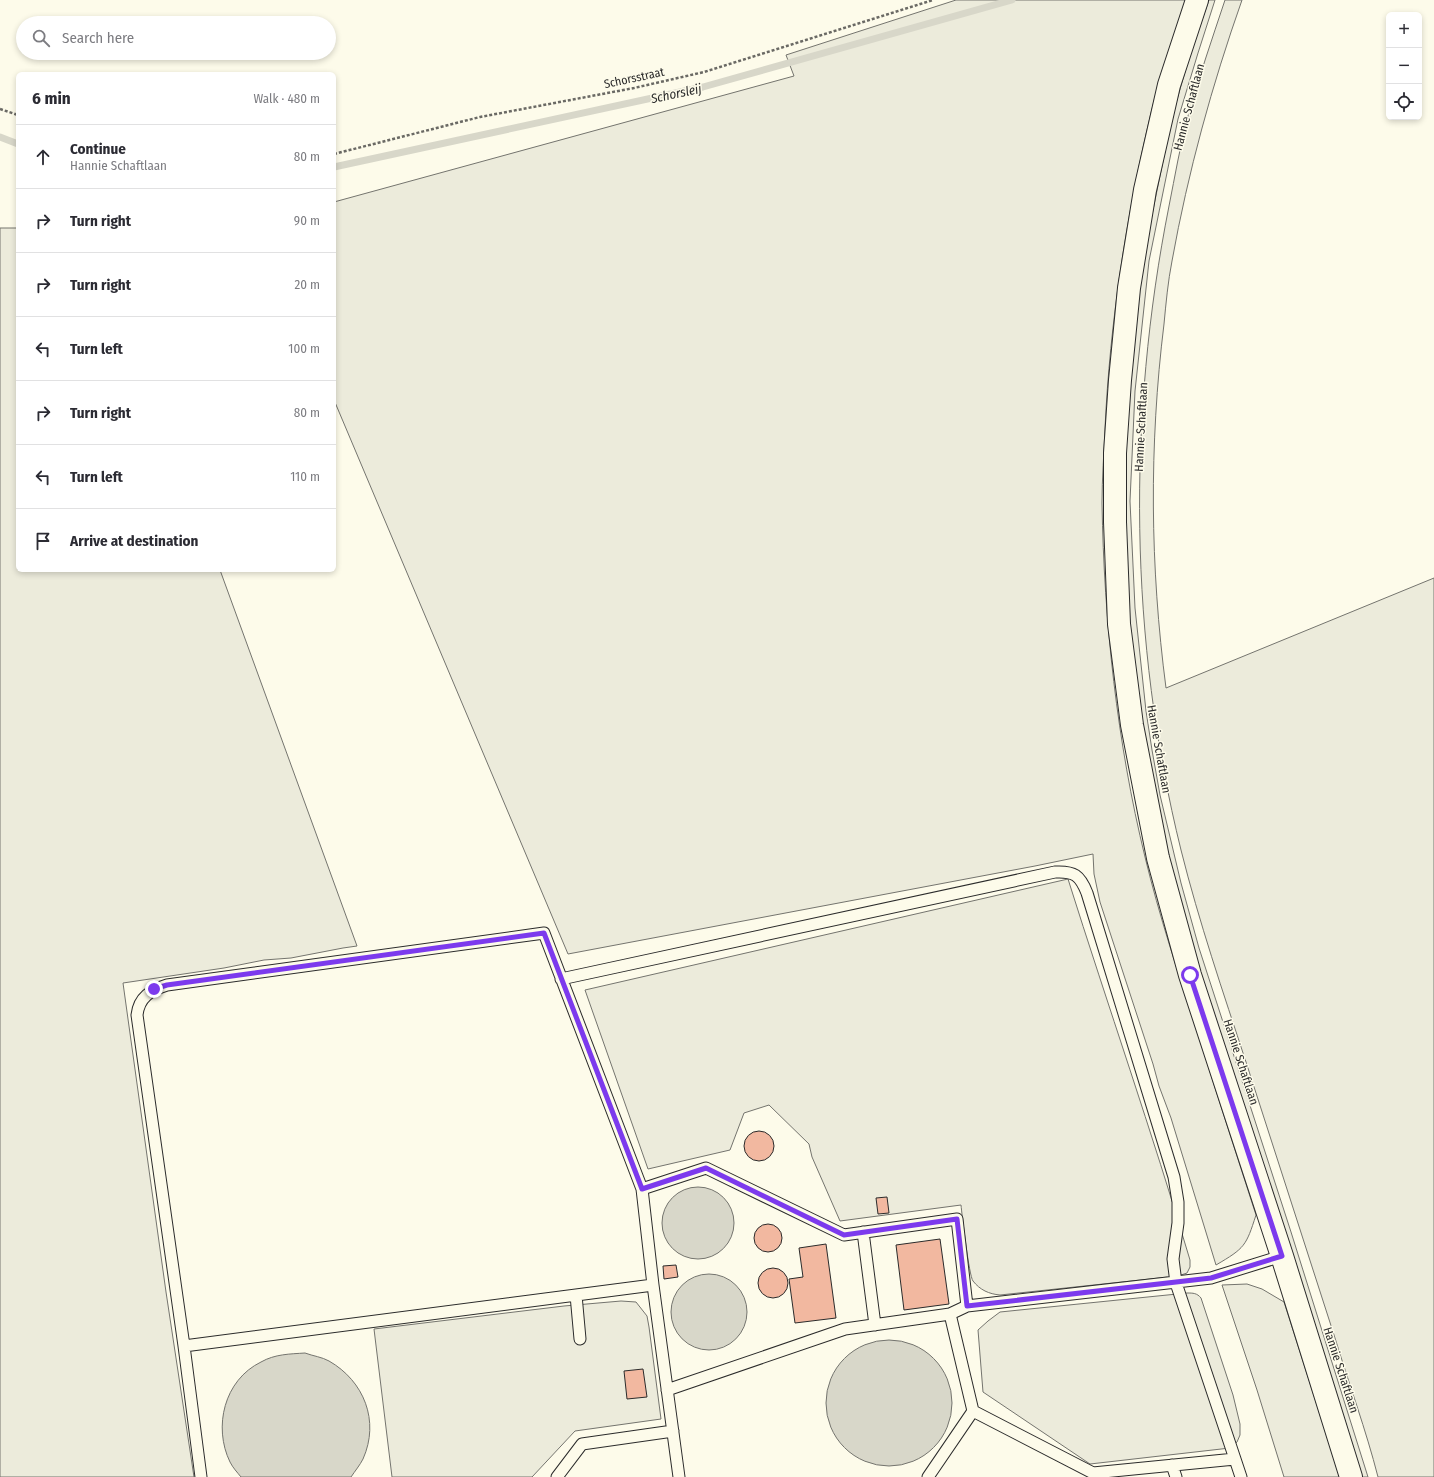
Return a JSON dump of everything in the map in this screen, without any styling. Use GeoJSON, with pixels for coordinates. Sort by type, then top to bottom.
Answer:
{"type":"FeatureCollection","features":[{"type":"Feature","properties":{"kind":"main road","name":"Hannie Schaftlaan"},"geometry":{"type":"LineString","coordinates":[[1197,0],[1169,85],[1145,190],[1129,288],[1115,453],[1115,522],[1119,624],[1132,724],[1158,858],[1190,975],[1282,1256],[1351,1477]]}},
{"type":"Feature","properties":{"kind":"lane"},"geometry":{"type":"LineString","coordinates":[[561,979],[1055,872],[1070,872],[1076,875],[1083,883],[1087,893],[1174,1177],[1178,1202],[1178,1223],[1173,1258],[1176,1283],[1241,1477]]}},
{"type":"Feature","properties":{"kind":"lane"},"geometry":{"type":"LineString","coordinates":[[201,1477],[137,1015],[138,1008],[144,996],[154,989],[167,985],[544,933],[642,1189],[653,1285],[679,1477]]}},
{"type":"Feature","properties":{"kind":"lane"},"geometry":{"type":"LineString","coordinates":[[642,1189],[706,1168],[844,1235],[957,1219],[967,1306]]}},
{"type":"Feature","properties":{"kind":"lane"},"geometry":{"type":"LineString","coordinates":[[863,1232],[875,1325]]}},
{"type":"Feature","properties":{"kind":"lane"},"geometry":{"type":"LineString","coordinates":[[667,1390],[844,1329],[950,1314],[967,1306],[1211,1278],[1282,1256]]}},
{"type":"Feature","properties":{"kind":"lane"},"geometry":{"type":"LineString","coordinates":[[184,1346],[653,1285]]}},
{"type":"Feature","properties":{"kind":"lane"},"geometry":{"type":"LineString","coordinates":[[576,1295],[580,1339]]}},
{"type":"Feature","properties":{"kind":"lane"},"geometry":{"type":"LineString","coordinates":[[928,1477],[973,1411],[950,1314]]}},
{"type":"Feature","properties":{"kind":"lane"},"geometry":{"type":"LineString","coordinates":[[973,1411],[1093,1473],[1235,1459]]}},
{"type":"Feature","properties":{"kind":"lane"},"geometry":{"type":"LineString","coordinates":[[557,1477],[582,1444],[673,1431]]}},
{"type":"Feature","properties":{"kind":"lane"},"geometry":{"type":"LineString","coordinates":[[1172,1465],[1176,1477]]}},
{"type":"Feature","properties":{"kind":"path","name":"Schorsstraat"},"geometry":{"type":"LineString","coordinates":[[336,153],[480,117],[634,88],[704,72],[933,0]]}},
{"type":"Feature","properties":{"kind":"path"},"geometry":{"type":"LineString","coordinates":[[0,109],[16,114]]}},
{"type":"Feature","properties":{"kind":"shaded area"},"geometry":{"type":"Polygon","coordinates":[[[956,0],[1186,0],[1163,70],[1142,152],[1120,270],[1107,388],[1102,503],[1103,548],[1109,637],[1114,682],[1135,814],[1150,879],[1176,966],[1256,1215],[1250,1234],[1239,1250],[1216,1265],[1171,1118],[1159,1086],[1100,902],[1094,874],[1093,854],[568,954],[336,405],[336,201],[794,76],[786,55],[956,0]]]}},
{"type":"Feature","properties":{"kind":"shaded area"},"geometry":{"type":"Polygon","coordinates":[[[1209,0],[1215,0],[1178,119],[1149,261],[1135,391],[1130,501],[1135,608],[1146,711],[1160,795],[1181,883],[1199,948],[1291,1232],[1368,1477],[1361,1477],[1193,950],[1165,852],[1145,751],[1128,609],[1123,501],[1128,391],[1143,259],[1172,117],[1191,51],[1209,0]]]}},
{"type":"Feature","properties":{"kind":"shaded area"},"geometry":{"type":"Polygon","coordinates":[[[1225,0],[1242,0],[1211,96],[1185,195],[1169,276],[1159,370],[1153,506],[1157,597],[1166,688],[1434,578],[1434,1477],[1378,1477],[1363,1424],[1203,930],[1181,850],[1164,771],[1151,691],[1143,610],[1140,529],[1141,448],[1146,367],[1155,286],[1180,150],[1192,101],[1225,0]]]}},
{"type":"Feature","properties":{"kind":"shaded area"},"geometry":{"type":"Polygon","coordinates":[[[0,228],[16,228],[16,572],[221,572],[357,946],[291,958],[264,960],[224,968],[123,983],[166,1292],[194,1477],[0,1477],[0,228]]]}},
{"type":"Feature","properties":{"kind":"shaded area"},"geometry":{"type":"Polygon","coordinates":[[[1068,879],[1161,1164],[1190,1260],[1190,1267],[1187,1273],[1178,1276],[1000,1295],[988,1293],[979,1287],[971,1277],[961,1205],[840,1221],[812,1157],[809,1144],[769,1105],[744,1113],[730,1150],[648,1169],[585,990],[1068,879]]]}},
{"type":"Feature","properties":{"kind":"shaded area"},"geometry":{"type":"Polygon","coordinates":[[[698,1187],[718,1193],[728,1203],[734,1223],[728,1243],[718,1253],[698,1259],[678,1253],[668,1243],[662,1223],[668,1203],[678,1193],[698,1187]]]}},
{"type":"Feature","properties":{"kind":"shaded area"},"geometry":{"type":"Polygon","coordinates":[[[709,1274],[723,1277],[736,1285],[744,1298],[747,1312],[744,1326],[736,1339],[723,1347],[709,1350],[695,1347],[682,1339],[674,1326],[671,1312],[674,1298],[682,1285],[695,1277],[709,1274]]]}},
{"type":"Feature","properties":{"kind":"shaded area"},"geometry":{"type":"Polygon","coordinates":[[[1247,1284],[1262,1289],[1284,1302],[1340,1477],[1284,1477],[1222,1285],[1247,1284]]]}},
{"type":"Feature","properties":{"kind":"shaded area"},"geometry":{"type":"Polygon","coordinates":[[[1187,1293],[1198,1295],[1201,1298],[1233,1395],[1240,1424],[1240,1435],[1237,1442],[1230,1448],[1090,1464],[983,1392],[978,1330],[1000,1312],[1187,1293]]]}},
{"type":"Feature","properties":{"kind":"shaded area"},"geometry":{"type":"Polygon","coordinates":[[[621,1301],[636,1302],[647,1316],[661,1419],[575,1431],[532,1477],[392,1477],[374,1329],[564,1306],[621,1301]]]}},
{"type":"Feature","properties":{"kind":"shaded area"},"geometry":{"type":"Polygon","coordinates":[[[889,1340],[913,1345],[924,1351],[937,1363],[947,1379],[952,1403],[947,1427],[941,1438],[929,1451],[913,1461],[889,1466],[865,1461],[854,1455],[841,1443],[831,1427],[826,1403],[831,1379],[837,1368],[849,1355],[865,1345],[889,1340]]]}},
{"type":"Feature","properties":{"kind":"shaded area"},"geometry":{"type":"Polygon","coordinates":[[[305,1353],[329,1361],[341,1369],[360,1391],[366,1403],[370,1430],[368,1445],[363,1459],[351,1477],[241,1477],[230,1462],[222,1434],[225,1406],[230,1392],[238,1380],[248,1370],[266,1359],[288,1354],[305,1353]]]}},
{"type":"Feature","properties":{"kind":"building"},"geometry":{"type":"Polygon","coordinates":[[[759,1131],[770,1135],[774,1146],[770,1157],[759,1161],[748,1157],[744,1146],[748,1135],[759,1131]]]}},
{"type":"Feature","properties":{"kind":"building"},"geometry":{"type":"Polygon","coordinates":[[[887,1197],[889,1213],[878,1214],[876,1198],[887,1197]]]}},
{"type":"Feature","properties":{"kind":"building"},"geometry":{"type":"Polygon","coordinates":[[[768,1224],[778,1228],[782,1238],[778,1248],[768,1252],[758,1248],[754,1238],[758,1228],[768,1224]]]}},
{"type":"Feature","properties":{"kind":"building"},"geometry":{"type":"Polygon","coordinates":[[[940,1239],[949,1304],[904,1310],[896,1245],[940,1239]]]}},
{"type":"Feature","properties":{"kind":"building"},"geometry":{"type":"Polygon","coordinates":[[[826,1244],[836,1318],[795,1323],[789,1279],[803,1277],[799,1248],[826,1244]]]}},
{"type":"Feature","properties":{"kind":"building"},"geometry":{"type":"Polygon","coordinates":[[[676,1265],[678,1277],[664,1279],[663,1266],[676,1265]]]}},
{"type":"Feature","properties":{"kind":"building"},"geometry":{"type":"Polygon","coordinates":[[[773,1268],[779,1269],[787,1277],[787,1289],[779,1297],[773,1298],[767,1297],[759,1289],[758,1283],[759,1277],[767,1269],[773,1268]]]}},
{"type":"Feature","properties":{"kind":"building"},"geometry":{"type":"Polygon","coordinates":[[[643,1369],[647,1397],[627,1399],[624,1371],[643,1369]]]}},
{"type":"Feature","properties":{"kind":"waterway","name":"Schorsleij"},"geometry":{"type":"LineString","coordinates":[[336,167],[703,87],[1012,0]]}},
{"type":"Feature","properties":{"kind":"waterway","name":"Schorsleij"},"geometry":{"type":"LineString","coordinates":[[0,137],[16,143]]}},
{"type":"Feature","properties":{"kind":"route"},"geometry":{"type":"LineString","coordinates":[[154,989],[167,985],[544,933],[582,1036],[642,1189],[706,1168],[844,1235],[957,1219],[967,1306],[1211,1278],[1282,1256],[1190,975]]}}]}
